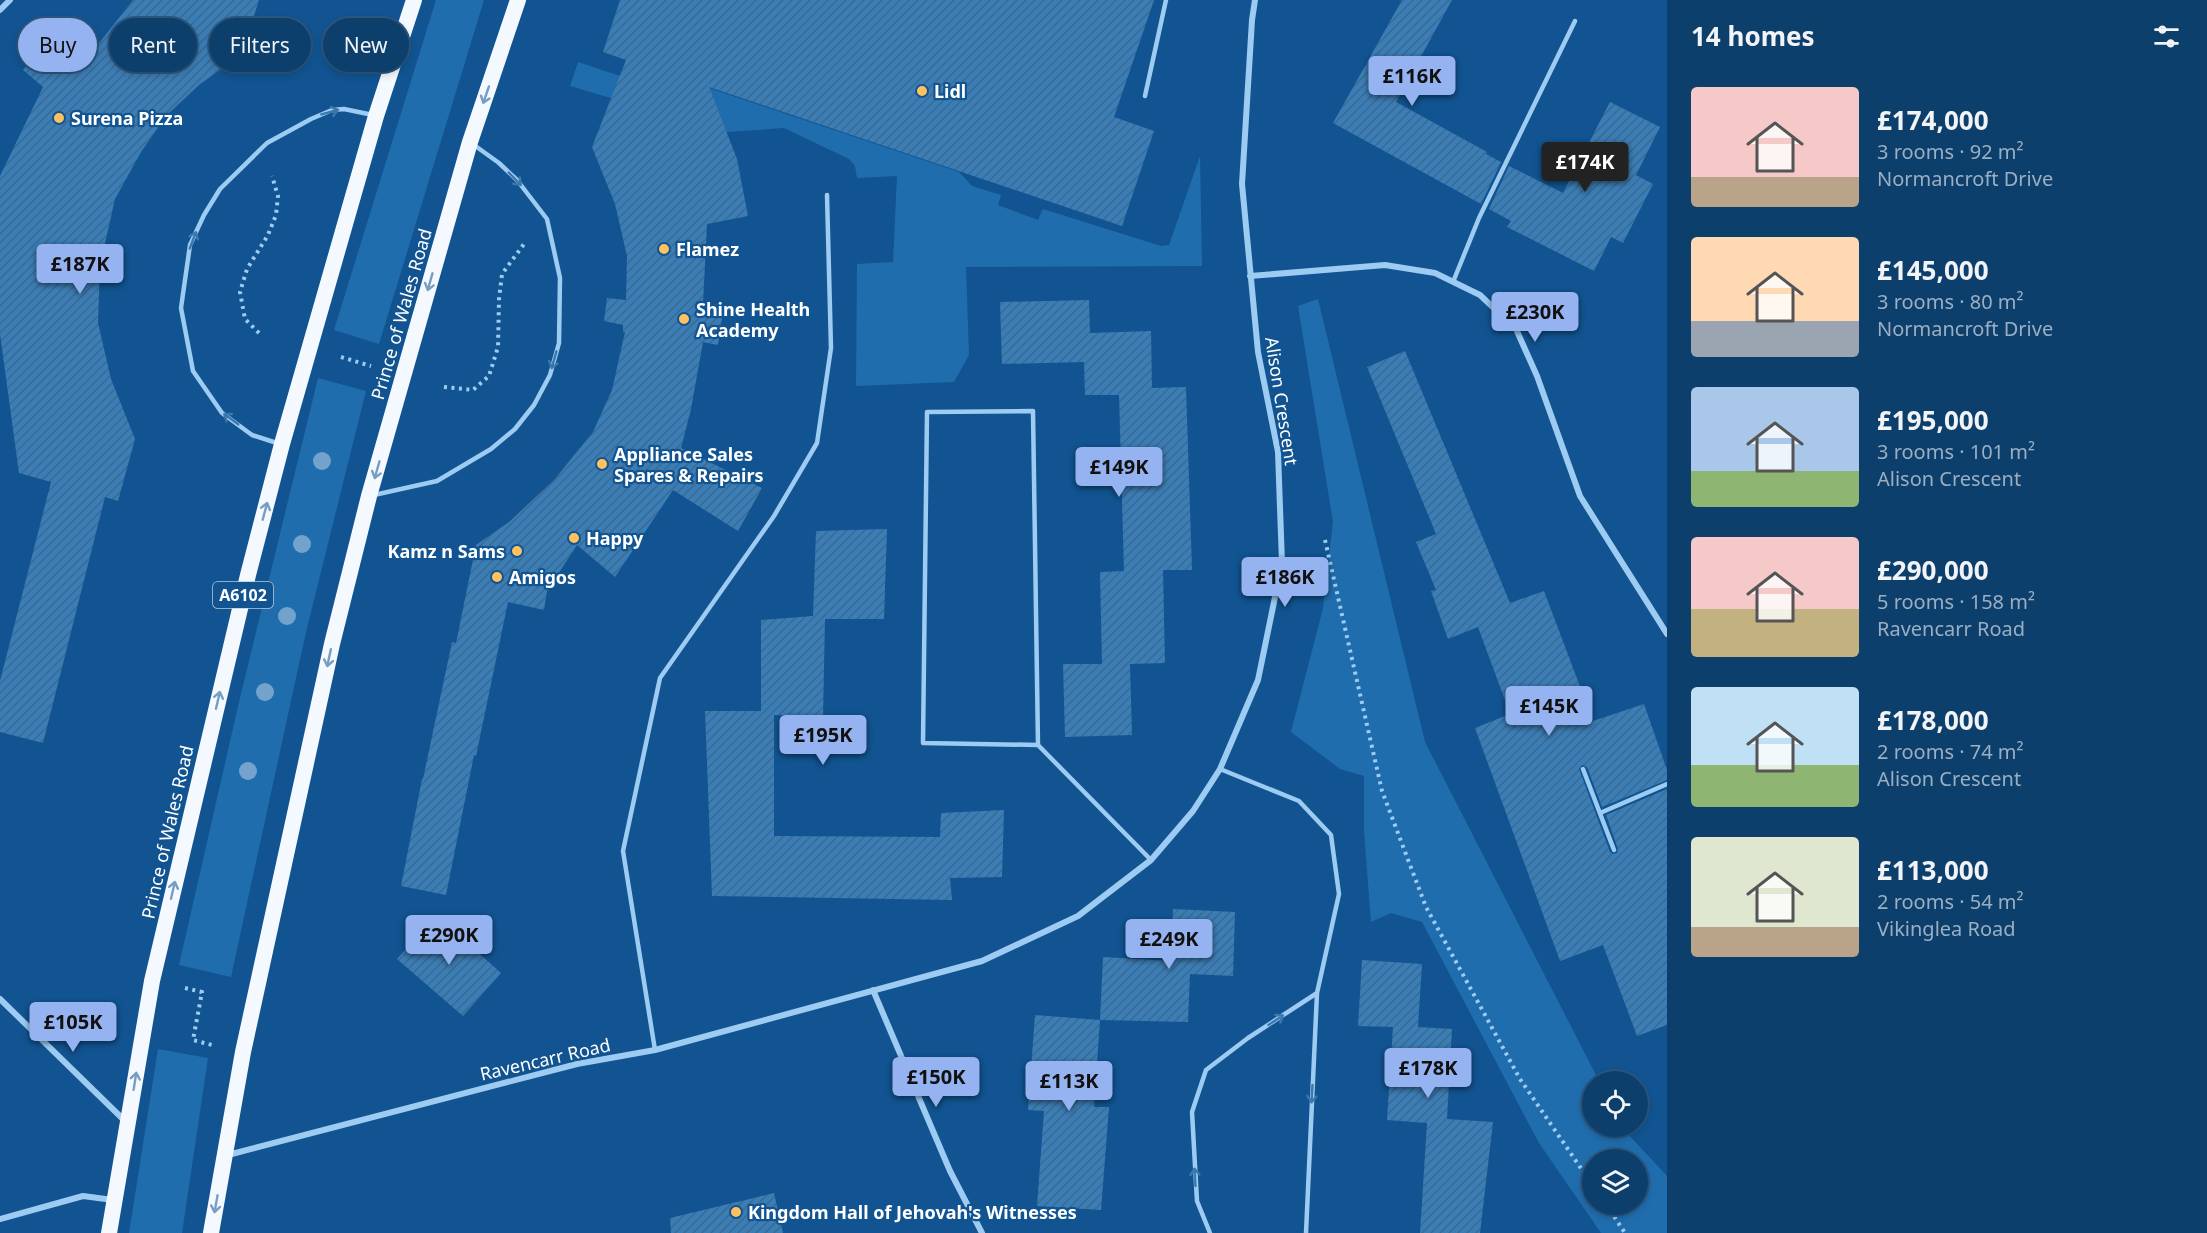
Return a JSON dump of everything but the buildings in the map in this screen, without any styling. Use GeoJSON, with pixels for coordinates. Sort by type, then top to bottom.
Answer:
{"type":"FeatureCollection","features":[{"type":"Feature","properties":{"kind":"highway","name":"Prince of Wales Road"},"geometry":{"type":"LineString","coordinates":[[109,1233],[152,981],[245,587],[282,444],[376,116],[414,0]]}},
{"type":"Feature","properties":{"kind":"highway","name":"Prince of Wales Road"},"geometry":{"type":"LineString","coordinates":[[211,1233],[243,1052],[332,644],[369,496],[470,142],[518,0]]}},
{"type":"Feature","properties":{"kind":"street"},"geometry":{"type":"LineString","coordinates":[[0,10],[10,0]]}},
{"type":"Feature","properties":{"kind":"street","name":"Alison Crescent"},"geometry":{"type":"LineString","coordinates":[[873,990],[982,961],[1078,916],[1151,860],[1193,811],[1220,769],[1258,680],[1282,563],[1278,453],[1258,352],[1242,184],[1255,0]]}},
{"type":"Feature","properties":{"kind":"street"},"geometry":{"type":"LineString","coordinates":[[1250,276],[1385,266],[1435,273],[1480,295],[1516,329],[1537,376],[1580,496],[1667,634]]}},
{"type":"Feature","properties":{"kind":"street"},"geometry":{"type":"LineString","coordinates":[[873,990],[950,1171],[982,1233]]}},
{"type":"Feature","properties":{"kind":"street","name":"Ravencarr Road"},"geometry":{"type":"LineString","coordinates":[[223,1156],[577,1064],[656,1050],[873,990]]}},
{"type":"Feature","properties":{"kind":"street"},"geometry":{"type":"LineString","coordinates":[[0,999],[128,1124]]}},
{"type":"Feature","properties":{"kind":"street"},"geometry":{"type":"LineString","coordinates":[[0,1219],[83,1196],[114,1200]]}},
{"type":"Feature","properties":{"kind":"lane"},"geometry":{"type":"LineString","coordinates":[[1144,96],[1166,0]]}},
{"type":"Feature","properties":{"kind":"lane"},"geometry":{"type":"LineString","coordinates":[[1453,282],[1479,218],[1575,21]]}},
{"type":"Feature","properties":{"kind":"lane"},"geometry":{"type":"LineString","coordinates":[[282,444],[252,435],[222,413],[193,371],[181,308],[190,245],[204,215],[220,189],[267,143],[332,110],[344,109],[376,116]]}},
{"type":"Feature","properties":{"kind":"lane"},"geometry":{"type":"LineString","coordinates":[[369,496],[436,481],[491,449],[515,429],[534,405],[550,375],[560,342],[560,278],[548,219],[517,180],[499,163],[470,142]]}},
{"type":"Feature","properties":{"kind":"lane"},"geometry":{"type":"LineString","coordinates":[[656,1050],[623,851],[660,678],[774,516],[817,443],[831,348],[827,195]]}},
{"type":"Feature","properties":{"kind":"lane"},"geometry":{"type":"LineString","coordinates":[[1038,745],[923,743],[927,412],[1033,411],[1038,745],[1151,860]]}},
{"type":"Feature","properties":{"kind":"lane"},"geometry":{"type":"LineString","coordinates":[[1220,769],[1299,801],[1331,835],[1338,894],[1317,993],[1306,1233]]}},
{"type":"Feature","properties":{"kind":"lane"},"geometry":{"type":"LineString","coordinates":[[1583,769],[1614,850]]}},
{"type":"Feature","properties":{"kind":"lane"},"geometry":{"type":"LineString","coordinates":[[1600,813],[1667,784]]}},
{"type":"Feature","properties":{"kind":"lane"},"geometry":{"type":"LineString","coordinates":[[1210,1233],[1197,1201],[1192,1112],[1206,1071],[1248,1038],[1317,993]]}},
{"type":"Feature","properties":{"kind":"path"},"geometry":{"type":"LineString","coordinates":[[259,333],[244,319],[240,292],[247,269],[268,235],[276,215],[278,196],[271,170]]}},
{"type":"Feature","properties":{"kind":"path"},"geometry":{"type":"LineString","coordinates":[[444,387],[472,390],[489,376],[498,347],[502,274],[526,241]]}},
{"type":"Feature","properties":{"kind":"path"},"geometry":{"type":"LineString","coordinates":[[333,355],[374,367]]}},
{"type":"Feature","properties":{"kind":"path"},"geometry":{"type":"LineString","coordinates":[[1325,540],[1382,791],[1426,907],[1520,1078],[1582,1170]]}},
{"type":"Feature","properties":{"kind":"path"},"geometry":{"type":"LineString","coordinates":[[177,986],[202,992],[193,1040],[218,1046]]}},
{"type":"Feature","properties":{"kind":"path"},"geometry":{"type":"LineString","coordinates":[[1613,1215],[1625,1233]]}},
{"type":"Feature","properties":{"kind":"shaded area"},"geometry":{"type":"Polygon","coordinates":[[[436,0],[484,0],[379,344],[334,330],[436,0]]]}},
{"type":"Feature","properties":{"kind":"shaded area"},"geometry":{"type":"Polygon","coordinates":[[[578,62],[638,82],[644,66],[959,172],[972,186],[1001,195],[998,205],[1038,220],[1043,209],[1161,246],[1169,245],[1200,156],[1202,266],[966,267],[969,355],[954,382],[856,386],[857,264],[893,262],[897,176],[857,178],[855,166],[849,159],[784,128],[726,132],[570,86],[578,62]]]}},
{"type":"Feature","properties":{"kind":"shaded area"},"geometry":{"type":"Polygon","coordinates":[[[1318,299],[1425,742],[1594,1071],[1582,1071],[1582,1137],[1631,1137],[1642,1149],[1582,1149],[1582,1205],[1539,1143],[1422,922],[1391,913],[1371,922],[1364,832],[1364,776],[1340,769],[1291,732],[1323,608],[1333,522],[1298,306],[1318,299]]]}},
{"type":"Feature","properties":{"kind":"shaded area"},"geometry":{"type":"Polygon","coordinates":[[[318,378],[366,391],[306,632],[231,977],[179,965],[239,702],[318,378]]]}},
{"type":"Feature","properties":{"kind":"shaded area"},"geometry":{"type":"Polygon","coordinates":[[[158,1049],[208,1058],[182,1233],[129,1233],[158,1049]]]}},
{"type":"Feature","properties":{"kind":"shaded area"},"geometry":{"type":"Polygon","coordinates":[[[1648,1156],[1667,1176],[1667,1233],[1601,1233],[1589,1215],[1648,1215],[1648,1156]]]}},
{"type":"Feature","properties":{"kind":"place","name":"Lidl"},"geometry":{"type":"Point","coordinates":[922,91]}},
{"type":"Feature","properties":{"kind":"place","name":"Surena Pizza"},"geometry":{"type":"Point","coordinates":[59,118]}},
{"type":"Feature","properties":{"kind":"place","name":"Flamez"},"geometry":{"type":"Point","coordinates":[664,249]}},
{"type":"Feature","properties":{"kind":"place","name":"Shine Health Academy"},"geometry":{"type":"Point","coordinates":[684,319]}},
{"type":"Feature","properties":{"kind":"place","name":"Appliance Sales Spares & Repairs"},"geometry":{"type":"Point","coordinates":[602,464]}},
{"type":"Feature","properties":{"kind":"place","name":"Happy"},"geometry":{"type":"Point","coordinates":[574,538]}},
{"type":"Feature","properties":{"kind":"place","name":"Kamz n Sams"},"geometry":{"type":"Point","coordinates":[517,551]}},
{"type":"Feature","properties":{"kind":"place","name":"Amigos"},"geometry":{"type":"Point","coordinates":[497,577]}},
{"type":"Feature","properties":{"kind":"place","name":"Kingdom Hall of Jehovah's Witnesses"},"geometry":{"type":"Point","coordinates":[736,1212]}}]}
